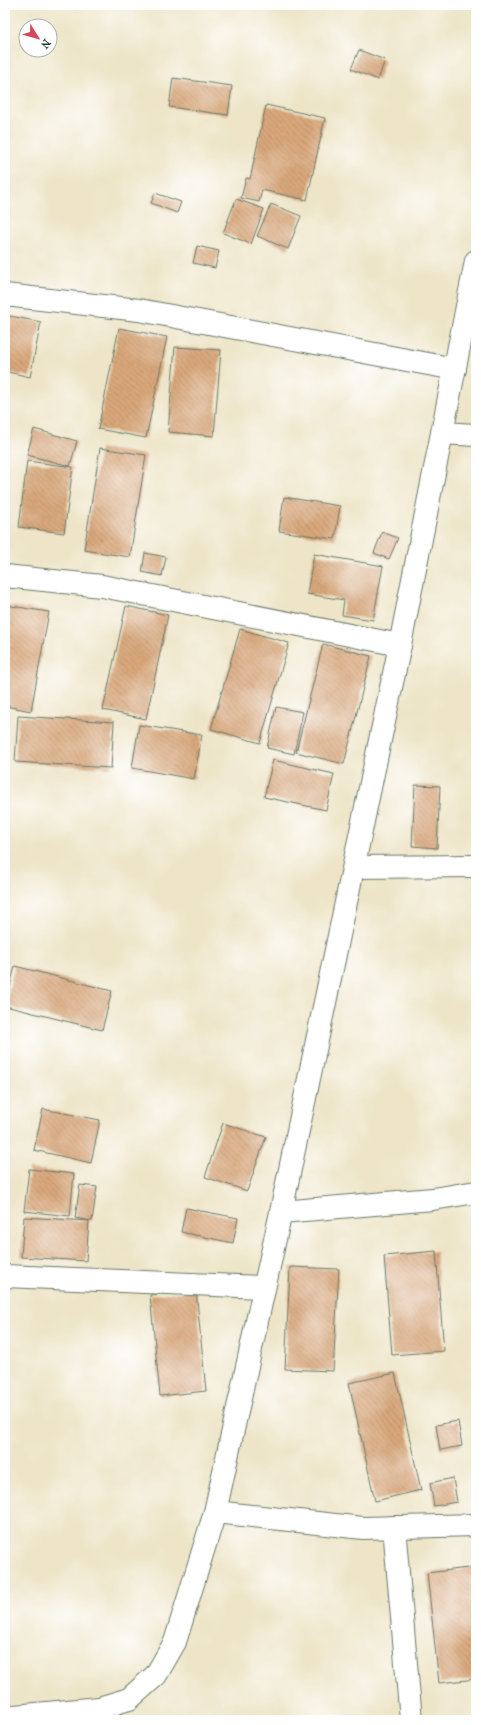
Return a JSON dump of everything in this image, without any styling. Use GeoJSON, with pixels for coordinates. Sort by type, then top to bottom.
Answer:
{"type":"FeatureCollection","features":[{"type":"Feature","properties":{"kind":"street"},"geometry":{"type":"LineString","coordinates":[[5,1717],[57,1717],[99,1708],[129,1699],[156,1675],[175,1642],[214,1512],[281,1212],[400,645],[476,261]]}},
{"type":"Feature","properties":{"kind":"street"},"geometry":{"type":"LineString","coordinates":[[5,295],[140,310],[455,369]]}},
{"type":"Feature","properties":{"kind":"street"},"geometry":{"type":"LineString","coordinates":[[442,433],[476,434]]}},
{"type":"Feature","properties":{"kind":"street"},"geometry":{"type":"LineString","coordinates":[[5,576],[102,586],[400,645]]}},
{"type":"Feature","properties":{"kind":"street"},"geometry":{"type":"LineString","coordinates":[[354,867],[476,866]]}},
{"type":"Feature","properties":{"kind":"street"},"geometry":{"type":"LineString","coordinates":[[281,1212],[433,1199],[476,1192]]}},
{"type":"Feature","properties":{"kind":"street"},"geometry":{"type":"LineString","coordinates":[[5,1276],[264,1287]]}},
{"type":"Feature","properties":{"kind":"street"},"geometry":{"type":"LineString","coordinates":[[214,1512],[363,1528],[476,1525]]}},
{"type":"Feature","properties":{"kind":"street"},"geometry":{"type":"LineString","coordinates":[[394,1527],[411,1720]]}},
{"type":"Feature","properties":{"kind":"building"},"geometry":{"type":"Polygon","coordinates":[[[359,50],[385,60],[378,80],[351,69],[359,50]]]}},
{"type":"Feature","properties":{"kind":"building"},"geometry":{"type":"Polygon","coordinates":[[[173,78],[232,86],[228,115],[169,107],[173,78]]]}},
{"type":"Feature","properties":{"kind":"building"},"geometry":{"type":"Polygon","coordinates":[[[266,105],[325,118],[307,200],[262,190],[259,202],[241,198],[246,178],[250,179],[266,105]]]}},
{"type":"Feature","properties":{"kind":"building"},"geometry":{"type":"Polygon","coordinates":[[[155,193],[181,202],[177,213],[151,203],[155,193]]]}},
{"type":"Feature","properties":{"kind":"building"},"geometry":{"type":"Polygon","coordinates":[[[236,199],[264,209],[251,244],[223,233],[236,199]]]}},
{"type":"Feature","properties":{"kind":"building"},"geometry":{"type":"Polygon","coordinates":[[[271,204],[301,216],[288,249],[257,236],[271,204]]]}},
{"type":"Feature","properties":{"kind":"building"},"geometry":{"type":"Polygon","coordinates":[[[197,246],[219,251],[215,268],[193,263],[197,246]]]}},
{"type":"Feature","properties":{"kind":"building"},"geometry":{"type":"Polygon","coordinates":[[[5,315],[41,322],[30,377],[8,372],[6,383],[5,315]]]}},
{"type":"Feature","properties":{"kind":"building"},"geometry":{"type":"Polygon","coordinates":[[[119,328],[167,337],[146,438],[98,429],[119,328]]]}},
{"type":"Feature","properties":{"kind":"building"},"geometry":{"type":"Polygon","coordinates":[[[175,347],[221,350],[214,436],[168,432],[175,347]]]}},
{"type":"Feature","properties":{"kind":"building"},"geometry":{"type":"Polygon","coordinates":[[[34,429],[77,441],[70,466],[27,455],[34,429]]]}},
{"type":"Feature","properties":{"kind":"building"},"geometry":{"type":"Polygon","coordinates":[[[100,448],[146,455],[130,557],[84,550],[100,448]]]}},
{"type":"Feature","properties":{"kind":"building"},"geometry":{"type":"Polygon","coordinates":[[[27,461],[73,467],[64,533],[19,527],[27,461]]]}},
{"type":"Feature","properties":{"kind":"building"},"geometry":{"type":"Polygon","coordinates":[[[284,497],[340,506],[335,539],[279,531],[284,497]]]}},
{"type":"Feature","properties":{"kind":"building"},"geometry":{"type":"Polygon","coordinates":[[[382,532],[398,538],[389,559],[374,553],[382,532]]]}},
{"type":"Feature","properties":{"kind":"building"},"geometry":{"type":"Polygon","coordinates":[[[145,553],[166,557],[162,576],[142,572],[145,553]]]}},
{"type":"Feature","properties":{"kind":"building"},"geometry":{"type":"Polygon","coordinates":[[[314,554],[383,566],[373,620],[342,615],[344,600],[307,594],[314,554]]]}},
{"type":"Feature","properties":{"kind":"building"},"geometry":{"type":"Polygon","coordinates":[[[5,605],[49,612],[31,711],[5,706],[5,605]]]}},
{"type":"Feature","properties":{"kind":"building"},"geometry":{"type":"Polygon","coordinates":[[[126,606],[168,615],[146,719],[103,710],[126,606]]]}},
{"type":"Feature","properties":{"kind":"building"},"geometry":{"type":"Polygon","coordinates":[[[240,629],[289,643],[260,743],[211,729],[240,629]]]}},
{"type":"Feature","properties":{"kind":"building"},"geometry":{"type":"Polygon","coordinates":[[[323,644],[371,656],[344,764],[296,752],[323,644]]]}},
{"type":"Feature","properties":{"kind":"building"},"geometry":{"type":"Polygon","coordinates":[[[276,707],[303,712],[294,754],[267,748],[276,707]]]}},
{"type":"Feature","properties":{"kind":"building"},"geometry":{"type":"Polygon","coordinates":[[[18,716],[114,722],[111,768],[15,762],[18,716]]]}},
{"type":"Feature","properties":{"kind":"building"},"geometry":{"type":"Polygon","coordinates":[[[139,725],[202,735],[194,779],[132,768],[139,725]]]}},
{"type":"Feature","properties":{"kind":"building"},"geometry":{"type":"Polygon","coordinates":[[[273,760],[334,774],[326,810],[264,797],[273,760]]]}},
{"type":"Feature","properties":{"kind":"building"},"geometry":{"type":"Polygon","coordinates":[[[415,785],[440,786],[437,848],[412,846],[415,785]]]}},
{"type":"Feature","properties":{"kind":"building"},"geometry":{"type":"Polygon","coordinates":[[[15,966],[112,991],[102,1030],[5,1006],[15,966]]]}},
{"type":"Feature","properties":{"kind":"building"},"geometry":{"type":"Polygon","coordinates":[[[43,1109],[100,1120],[91,1163],[34,1150],[43,1109]]]}},
{"type":"Feature","properties":{"kind":"building"},"geometry":{"type":"Polygon","coordinates":[[[223,1123],[266,1137],[247,1191],[205,1177],[223,1123]]]}},
{"type":"Feature","properties":{"kind":"building"},"geometry":{"type":"Polygon","coordinates":[[[29,1169],[74,1174],[70,1216],[24,1211],[29,1169]]]}},
{"type":"Feature","properties":{"kind":"building"},"geometry":{"type":"Polygon","coordinates":[[[80,1185],[97,1187],[92,1221],[75,1218],[80,1185]]]}},
{"type":"Feature","properties":{"kind":"building"},"geometry":{"type":"Polygon","coordinates":[[[186,1208],[238,1218],[233,1243],[181,1232],[186,1208]]]}},
{"type":"Feature","properties":{"kind":"building"},"geometry":{"type":"Polygon","coordinates":[[[24,1217],[89,1221],[86,1261],[21,1257],[24,1217]]]}},
{"type":"Feature","properties":{"kind":"building"},"geometry":{"type":"Polygon","coordinates":[[[436,1251],[444,1351],[392,1355],[384,1256],[436,1251]]]}},
{"type":"Feature","properties":{"kind":"building"},"geometry":{"type":"Polygon","coordinates":[[[290,1267],[339,1269],[333,1371],[285,1369],[290,1267]]]}},
{"type":"Feature","properties":{"kind":"building"},"geometry":{"type":"Polygon","coordinates":[[[196,1290],[206,1391],[160,1396],[150,1295],[196,1290]]]}},
{"type":"Feature","properties":{"kind":"building"},"geometry":{"type":"Polygon","coordinates":[[[395,1373],[421,1490],[375,1501],[349,1383],[395,1373]]]}},
{"type":"Feature","properties":{"kind":"building"},"geometry":{"type":"Polygon","coordinates":[[[458,1421],[462,1446],[440,1450],[436,1425],[458,1421]]]}},
{"type":"Feature","properties":{"kind":"building"},"geometry":{"type":"Polygon","coordinates":[[[453,1478],[457,1502],[434,1506],[430,1483],[453,1478]]]}},
{"type":"Feature","properties":{"kind":"building"},"geometry":{"type":"Polygon","coordinates":[[[476,1567],[476,1679],[439,1683],[427,1573],[476,1567]]]}}]}
